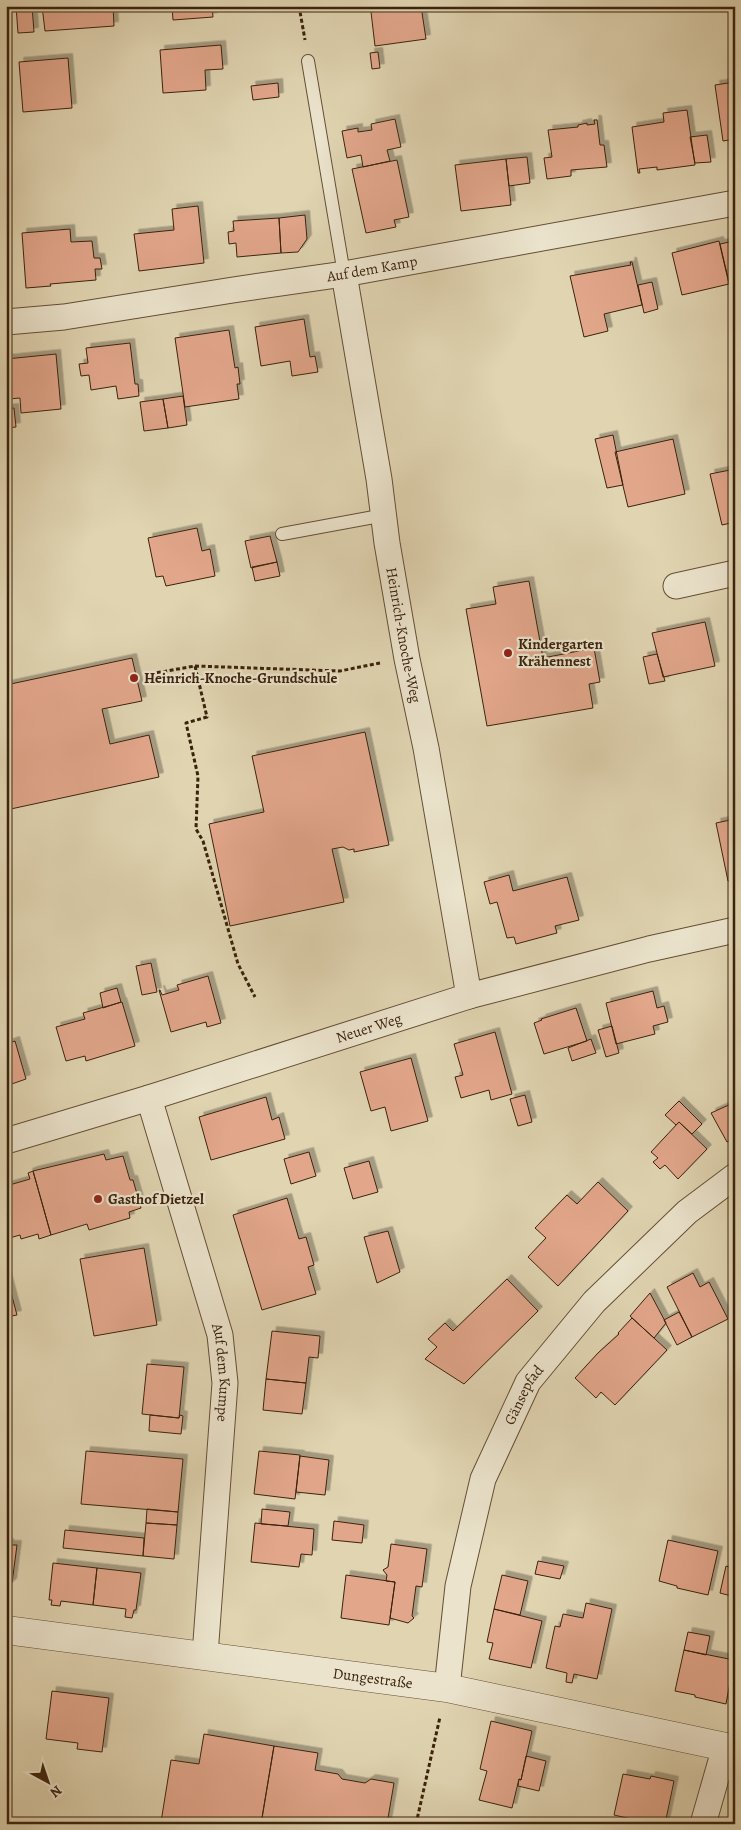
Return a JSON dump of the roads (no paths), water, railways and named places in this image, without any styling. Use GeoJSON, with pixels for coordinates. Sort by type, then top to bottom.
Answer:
{"type":"FeatureCollection","features":[{"type":"Feature","properties":{"kind":"street","name":"Auf dem Kamp"},"geometry":{"type":"LineString","coordinates":[[6,322],[64,317],[344,274],[735,203]]}},
{"type":"Feature","properties":{"kind":"street","name":"Heinrich-Knoche-Weg"},"geometry":{"type":"LineString","coordinates":[[344,274],[385,515],[387,543],[407,658],[428,758],[469,996]]}},
{"type":"Feature","properties":{"kind":"street"},"geometry":{"type":"LineString","coordinates":[[676,586],[735,573]]}},
{"type":"Feature","properties":{"kind":"street","name":"Neuer Weg"},"geometry":{"type":"LineString","coordinates":[[6,1141],[149,1098],[469,996],[649,949],[735,930]]}},
{"type":"Feature","properties":{"kind":"street","name":"Auf dem Kumpe"},"geometry":{"type":"LineString","coordinates":[[149,1098],[220,1336],[225,1383],[205,1655]]}},
{"type":"Feature","properties":{"kind":"street","name":"Gänsepfad"},"geometry":{"type":"LineString","coordinates":[[447,1688],[458,1586],[483,1479],[528,1382],[594,1302],[686,1212],[735,1176]]}},
{"type":"Feature","properties":{"kind":"street","name":"Dungestraße"},"geometry":{"type":"LineString","coordinates":[[6,1630],[447,1688],[730,1748]]}},
{"type":"Feature","properties":{"kind":"street"},"geometry":{"type":"LineString","coordinates":[[703,1824],[730,1748]]}},
{"type":"Feature","properties":{"kind":"lane"},"geometry":{"type":"LineString","coordinates":[[308,61],[344,274]]}},
{"type":"Feature","properties":{"kind":"lane"},"geometry":{"type":"LineString","coordinates":[[282,534],[385,515]]}},
{"type":"Feature","properties":{"kind":"place","name":"Kindergarten Krähennest"},"geometry":{"type":"Point","coordinates":[508,653]}},
{"type":"Feature","properties":{"kind":"place","name":"Heinrich-Knoche-Grundschule"},"geometry":{"type":"Point","coordinates":[134,678]}},
{"type":"Feature","properties":{"kind":"place","name":"Gasthof Dietzel"},"geometry":{"type":"Point","coordinates":[98,1199]}}]}
